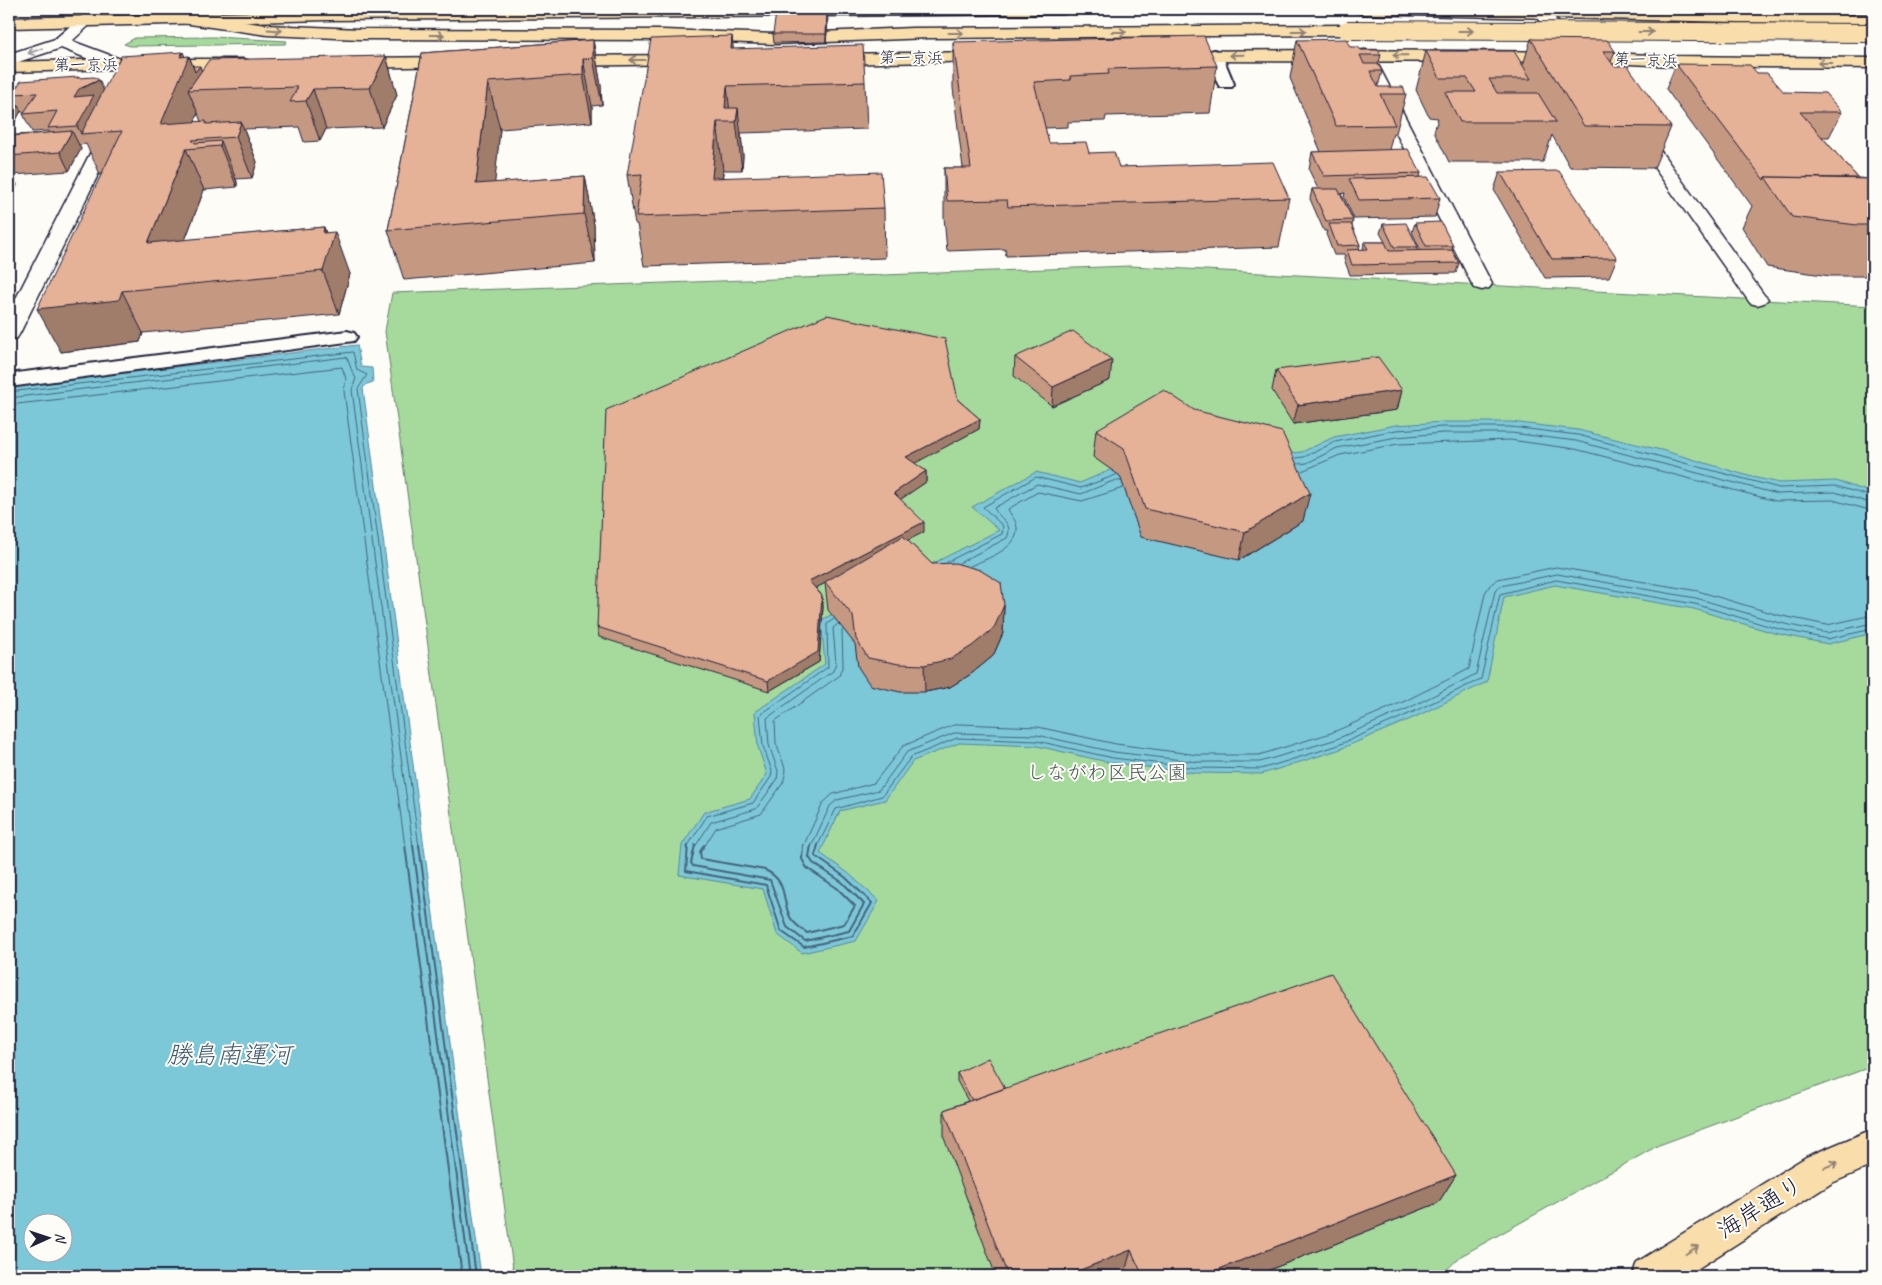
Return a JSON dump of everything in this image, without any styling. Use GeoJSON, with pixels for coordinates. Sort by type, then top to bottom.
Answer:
{"type":"FeatureCollection","features":[{"type":"Feature","properties":{"kind":"main road"},"geometry":{"type":"LineString","coordinates":[[9,23],[93,14],[174,18],[721,10],[1064,9]]}},
{"type":"Feature","properties":{"kind":"main road"},"geometry":{"type":"LineString","coordinates":[[1363,9],[1538,11],[1873,20]]}},
{"type":"Feature","properties":{"kind":"main road"},"geometry":{"type":"LineString","coordinates":[[1538,11],[1573,28],[1600,37],[1647,46],[1873,50]]}},
{"type":"Feature","properties":{"kind":"main road"},"geometry":{"type":"LineString","coordinates":[[174,18],[267,30],[309,33],[663,35],[774,39],[929,33],[1347,30],[1873,33]]}},
{"type":"Feature","properties":{"kind":"main road","name":"第一京浜"},"geometry":{"type":"LineString","coordinates":[[1155,56],[1585,57],[1674,61],[1873,63]]}},
{"type":"Feature","properties":{"kind":"main road","name":"第一京浜"},"geometry":{"type":"LineString","coordinates":[[808,59],[1006,57]]}},
{"type":"Feature","properties":{"kind":"main road"},"geometry":{"type":"LineString","coordinates":[[541,61],[699,60]]}},
{"type":"Feature","properties":{"kind":"main road"},"geometry":{"type":"LineString","coordinates":[[337,63],[473,62]]}},
{"type":"Feature","properties":{"kind":"main road","name":"第一京浜"},"geometry":{"type":"LineString","coordinates":[[9,68],[117,64],[140,72],[262,64]]}},
{"type":"Feature","properties":{"kind":"main road","name":"海岸通り"},"geometry":{"type":"LineString","coordinates":[[1651,1276],[1819,1170],[1873,1147]]}},
{"type":"Feature","properties":{"kind":"street"},"geometry":{"type":"LineString","coordinates":[[1538,11],[1585,57],[1597,75]]}},
{"type":"Feature","properties":{"kind":"street"},"geometry":{"type":"LineString","coordinates":[[9,60],[61,42],[93,14]]}},
{"type":"Feature","properties":{"kind":"street"},"geometry":{"type":"LineString","coordinates":[[61,42],[70,15]]}},
{"type":"Feature","properties":{"kind":"street"},"geometry":{"type":"LineString","coordinates":[[61,42],[117,64]]}},
{"type":"Feature","properties":{"kind":"street"},"geometry":{"type":"LineString","coordinates":[[1365,55],[1482,284]]}},
{"type":"Feature","properties":{"kind":"street"},"geometry":{"type":"LineString","coordinates":[[9,332],[119,114]]}},
{"type":"Feature","properties":{"kind":"street"},"geometry":{"type":"LineString","coordinates":[[1626,115],[1757,299]]}},
{"type":"Feature","properties":{"kind":"lane"},"geometry":{"type":"LineString","coordinates":[[1214,56],[1226,84]]}},
{"type":"Feature","properties":{"kind":"lane"},"geometry":{"type":"LineString","coordinates":[[9,381],[347,337]]}},
{"type":"Feature","properties":{"kind":"green space"},"geometry":{"type":"Polygon","coordinates":[[[214,37],[287,41],[285,44],[130,46],[124,44],[135,38],[214,37]]]}},
{"type":"Feature","properties":{"kind":"green space","name":"しながわ区民公園"},"geometry":{"type":"Polygon","coordinates":[[[1130,266],[1873,306],[1873,1066],[1659,1145],[1461,1256],[1440,1276],[514,1276],[385,331],[392,293],[1130,266]]]}},
{"type":"Feature","properties":{"kind":"water","name":"勝島南運河"},"geometry":{"type":"Polygon","coordinates":[[[357,345],[361,367],[372,368],[373,382],[363,388],[481,1276],[9,1276],[9,387],[357,345]]]}},
{"type":"Feature","properties":{"kind":"water"},"geometry":{"type":"Polygon","coordinates":[[[1443,422],[1511,422],[1578,430],[1665,451],[1752,477],[1780,483],[1836,481],[1873,493],[1873,633],[1828,644],[1774,633],[1694,609],[1555,585],[1504,597],[1487,682],[1413,718],[1338,750],[1262,774],[1197,773],[1112,763],[1037,746],[959,743],[913,761],[885,800],[840,811],[820,853],[848,873],[879,901],[856,941],[802,953],[777,934],[763,889],[679,875],[682,845],[704,812],[750,799],[767,774],[758,747],[755,712],[825,664],[821,620],[999,530],[972,507],[1036,472],[1080,483],[1110,470],[1302,452],[1334,437],[1396,425],[1443,422]]]}},
{"type":"Feature","properties":{"kind":"building"},"geometry":{"type":"Polygon","coordinates":[[[776,13],[827,13],[826,34],[773,34],[776,13]]]}},
{"type":"Feature","properties":{"kind":"building"},"geometry":{"type":"Polygon","coordinates":[[[732,36],[731,49],[863,45],[865,82],[727,86],[725,108],[738,108],[736,122],[717,122],[712,178],[881,172],[884,208],[636,217],[642,174],[627,175],[651,39],[732,36]]]}},
{"type":"Feature","properties":{"kind":"building"},"geometry":{"type":"Polygon","coordinates":[[[1204,36],[1217,66],[1108,69],[1109,74],[1070,76],[1071,80],[1034,82],[1049,143],[1086,142],[1089,153],[1114,152],[1119,167],[1273,162],[1289,198],[1008,207],[1007,200],[947,201],[944,168],[971,168],[953,42],[1204,36]]]}},
{"type":"Feature","properties":{"kind":"building"},"geometry":{"type":"Polygon","coordinates":[[[1346,39],[1350,47],[1358,47],[1361,50],[1378,50],[1381,55],[1360,55],[1364,64],[1378,64],[1382,71],[1370,71],[1378,87],[1403,87],[1406,94],[1380,94],[1395,125],[1336,126],[1297,40],[1346,39]]]}},
{"type":"Feature","properties":{"kind":"building"},"geometry":{"type":"Polygon","coordinates":[[[1531,39],[1607,40],[1615,51],[1603,51],[1614,66],[1628,66],[1671,127],[1584,126],[1531,39]]]}},
{"type":"Feature","properties":{"kind":"building"},"geometry":{"type":"Polygon","coordinates":[[[593,40],[593,58],[583,59],[583,75],[488,82],[476,184],[585,176],[584,214],[388,230],[422,53],[593,40]]]}},
{"type":"Feature","properties":{"kind":"building"},"geometry":{"type":"Polygon","coordinates":[[[1426,51],[1514,51],[1531,79],[1489,79],[1497,93],[1538,93],[1556,122],[1460,122],[1445,92],[1476,92],[1467,78],[1440,78],[1426,51]]]}},
{"type":"Feature","properties":{"kind":"building"},"geometry":{"type":"Polygon","coordinates":[[[183,52],[180,57],[189,56],[161,124],[206,121],[206,124],[241,122],[236,137],[192,140],[195,143],[221,141],[220,146],[186,149],[148,243],[324,227],[323,233],[335,232],[323,271],[122,291],[119,300],[37,309],[122,131],[81,134],[121,56],[183,52]]]}},
{"type":"Feature","properties":{"kind":"building"},"geometry":{"type":"Polygon","coordinates":[[[386,56],[370,88],[313,89],[306,101],[290,102],[298,87],[188,90],[209,60],[386,56]]]}},
{"type":"Feature","properties":{"kind":"building"},"geometry":{"type":"Polygon","coordinates":[[[1676,64],[1750,65],[1757,73],[1767,73],[1784,92],[1825,93],[1842,112],[1800,112],[1858,178],[1765,177],[1764,180],[1676,64]]]}},
{"type":"Feature","properties":{"kind":"building"},"geometry":{"type":"Polygon","coordinates":[[[193,66],[200,66],[195,72],[193,66]]]}},
{"type":"Feature","properties":{"kind":"building"},"geometry":{"type":"Polygon","coordinates":[[[94,77],[99,80],[79,89],[74,97],[94,95],[77,126],[48,128],[57,111],[23,114],[37,93],[12,94],[21,81],[94,77]]]}},
{"type":"Feature","properties":{"kind":"building"},"geometry":{"type":"Polygon","coordinates":[[[17,87],[12,94],[16,102],[9,115],[9,93],[12,88],[17,87]]]}},
{"type":"Feature","properties":{"kind":"building"},"geometry":{"type":"Polygon","coordinates":[[[13,131],[11,136],[72,131],[60,152],[9,156],[9,132],[13,131]]]}},
{"type":"Feature","properties":{"kind":"building"},"geometry":{"type":"Polygon","coordinates":[[[1408,149],[1421,173],[1324,176],[1312,152],[1408,149]]]}},
{"type":"Feature","properties":{"kind":"building"},"geometry":{"type":"Polygon","coordinates":[[[1559,171],[1617,258],[1552,259],[1500,172],[1559,171]]]}},
{"type":"Feature","properties":{"kind":"building"},"geometry":{"type":"Polygon","coordinates":[[[1428,177],[1440,198],[1359,200],[1349,179],[1428,177]]]}},
{"type":"Feature","properties":{"kind":"building"},"geometry":{"type":"Polygon","coordinates":[[[1765,177],[1873,179],[1873,225],[1857,225],[1792,217],[1765,177]]]}},
{"type":"Feature","properties":{"kind":"building"},"geometry":{"type":"Polygon","coordinates":[[[1312,189],[1338,189],[1353,220],[1326,221],[1312,189]]]}},
{"type":"Feature","properties":{"kind":"building"},"geometry":{"type":"Polygon","coordinates":[[[1441,222],[1453,246],[1426,246],[1415,223],[1441,222]]]}},
{"type":"Feature","properties":{"kind":"building"},"geometry":{"type":"Polygon","coordinates":[[[1406,223],[1418,247],[1394,247],[1383,224],[1406,223]]]}},
{"type":"Feature","properties":{"kind":"building"},"geometry":{"type":"Polygon","coordinates":[[[1329,224],[1351,224],[1360,245],[1337,246],[1329,224]]]}},
{"type":"Feature","properties":{"kind":"building"},"geometry":{"type":"Polygon","coordinates":[[[1364,242],[1385,242],[1389,251],[1452,250],[1459,263],[1352,265],[1347,250],[1368,249],[1364,242]]]}},
{"type":"Feature","properties":{"kind":"building"},"geometry":{"type":"Polygon","coordinates":[[[827,315],[945,339],[958,400],[980,419],[906,457],[926,471],[894,493],[924,522],[809,581],[822,596],[818,652],[768,681],[597,627],[606,410],[827,315]]]}},
{"type":"Feature","properties":{"kind":"building"},"geometry":{"type":"Polygon","coordinates":[[[1073,331],[1112,360],[1053,387],[1015,357],[1073,331]]]}},
{"type":"Feature","properties":{"kind":"building"},"geometry":{"type":"Polygon","coordinates":[[[1378,357],[1402,390],[1298,405],[1276,370],[1378,357]]]}},
{"type":"Feature","properties":{"kind":"building"},"geometry":{"type":"Polygon","coordinates":[[[1164,390],[1194,410],[1282,432],[1310,493],[1245,532],[1145,509],[1124,448],[1096,430],[1164,390]]]}},
{"type":"Feature","properties":{"kind":"building"},"geometry":{"type":"Polygon","coordinates":[[[903,536],[932,564],[955,563],[980,570],[1001,583],[1004,605],[994,628],[972,646],[951,659],[924,665],[899,664],[868,658],[856,639],[853,616],[825,582],[903,536]]]}},
{"type":"Feature","properties":{"kind":"building"},"geometry":{"type":"Polygon","coordinates":[[[1331,973],[1456,1175],[1202,1276],[1143,1276],[1131,1250],[1065,1276],[1008,1276],[944,1110],[1331,973]]]}},
{"type":"Feature","properties":{"kind":"building"},"geometry":{"type":"Polygon","coordinates":[[[988,1058],[1005,1088],[972,1100],[957,1073],[988,1058]]]}}]}
